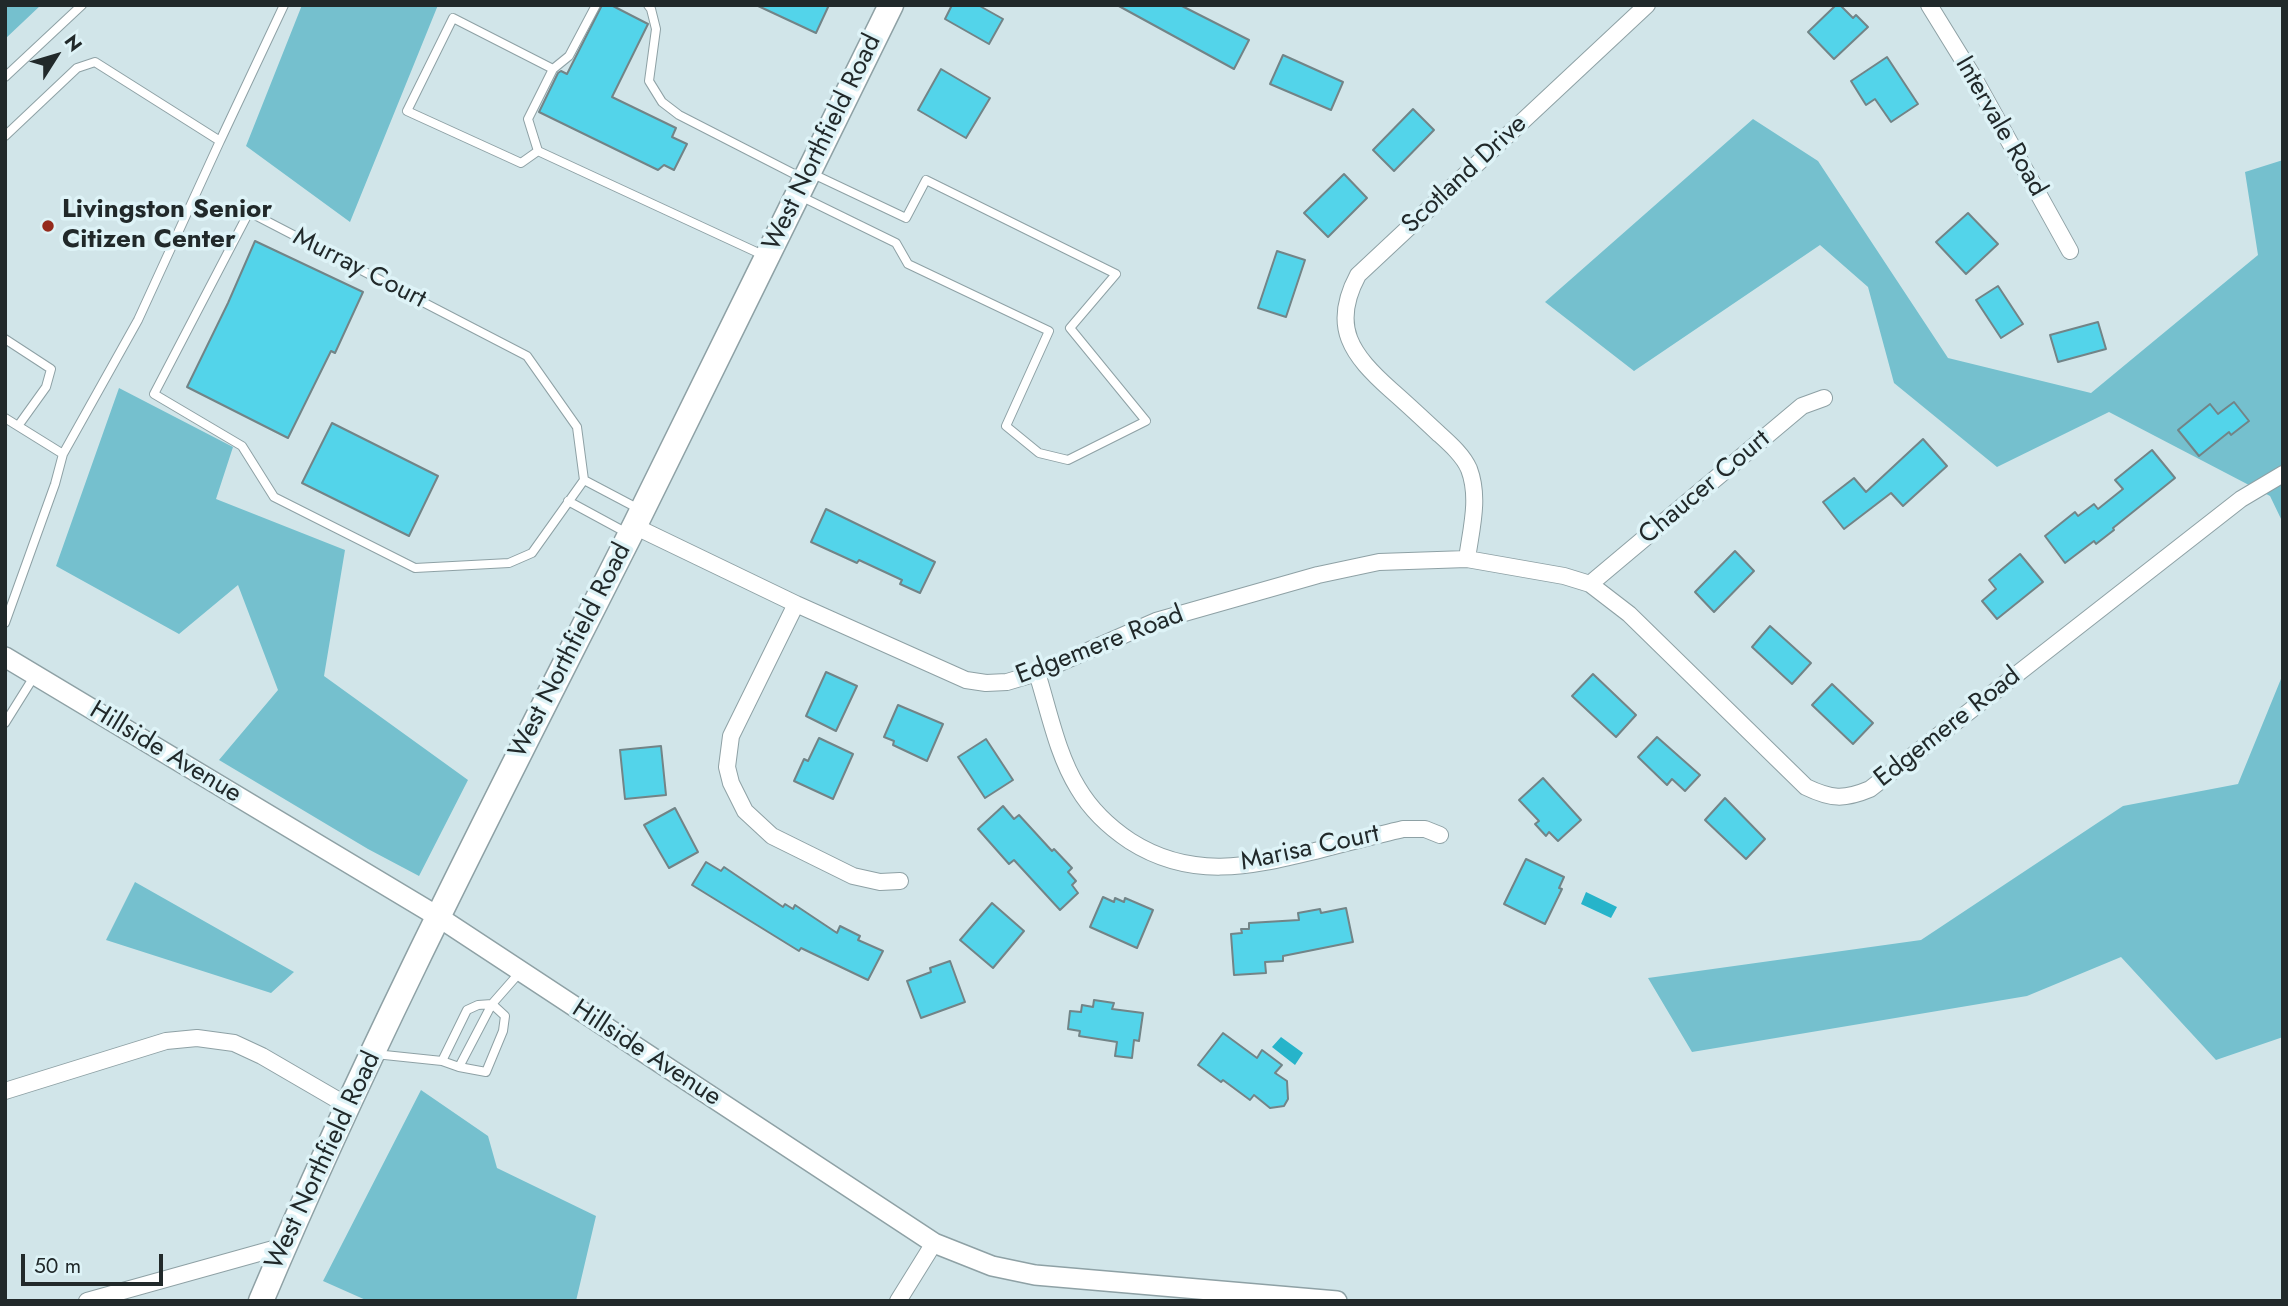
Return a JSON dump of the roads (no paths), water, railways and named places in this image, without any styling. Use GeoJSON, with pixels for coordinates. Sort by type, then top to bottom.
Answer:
{"type":"FeatureCollection","features":[{"type":"Feature","properties":{"kind":"main road","name":"West Northfield Road"},"geometry":{"type":"LineString","coordinates":[[261,1301],[437,916],[635,524],[891,5]]}},
{"type":"Feature","properties":{"kind":"street","name":"Scotland Drive"},"geometry":{"type":"LineString","coordinates":[[1467,558],[1475,490],[1468,466],[1451,445],[1368,369],[1356,354],[1347,333],[1345,318],[1349,296],[1358,275],[1647,5]]}},
{"type":"Feature","properties":{"kind":"street","name":"Intervale Road"},"geometry":{"type":"LineString","coordinates":[[1929,5],[1974,78],[2070,251]]}},
{"type":"Feature","properties":{"kind":"street","name":"Chaucer Court"},"geometry":{"type":"LineString","coordinates":[[1590,584],[1802,406],[1824,398]]}},
{"type":"Feature","properties":{"kind":"street","name":"Edgemere Road"},"geometry":{"type":"LineString","coordinates":[[635,524],[796,604],[966,680],[986,683],[1007,682],[1037,673],[1157,621],[1318,575],[1379,562],[1467,558],[1564,576],[1590,584],[1629,614],[1806,787],[1822,795],[1841,798],[1870,789],[2241,499],[2283,474]]}},
{"type":"Feature","properties":{"kind":"street"},"geometry":{"type":"LineString","coordinates":[[796,604],[731,736],[727,767],[731,783],[745,811],[772,836],[853,876],[880,882],[900,881]]}},
{"type":"Feature","properties":{"kind":"street","name":"Hillside Avenue"},"geometry":{"type":"LineString","coordinates":[[5,657],[437,916],[933,1243],[992,1266],[1035,1275],[1337,1301]]}},
{"type":"Feature","properties":{"kind":"street","name":"Marisa Court"},"geometry":{"type":"LineString","coordinates":[[1037,673],[1066,765],[1079,789],[1113,830],[1158,856],[1185,864],[1232,867],[1263,864],[1403,829],[1425,829],[1440,835]]}},
{"type":"Feature","properties":{"kind":"street"},"geometry":{"type":"LineString","coordinates":[[5,1091],[166,1041],[197,1038],[234,1043],[262,1056],[348,1106]]}},
{"type":"Feature","properties":{"kind":"street"},"geometry":{"type":"LineString","coordinates":[[898,1301],[933,1243]]}},
{"type":"Feature","properties":{"kind":"street"},"geometry":{"type":"LineString","coordinates":[[87,1301],[284,1246]]}},
{"type":"Feature","properties":{"kind":"lane"},"geometry":{"type":"LineString","coordinates":[[5,77],[82,5]]}},
{"type":"Feature","properties":{"kind":"lane"},"geometry":{"type":"LineString","coordinates":[[5,622],[55,484],[63,454],[138,320],[284,5]]}},
{"type":"Feature","properties":{"kind":"lane"},"geometry":{"type":"LineString","coordinates":[[596,5],[569,56],[553,69],[528,119],[538,150],[767,257]]}},
{"type":"Feature","properties":{"kind":"lane"},"geometry":{"type":"LineString","coordinates":[[648,5],[652,9],[656,29],[649,81],[662,102],[679,115],[803,182],[896,243],[908,264],[1049,331],[1006,426],[1039,453],[1068,460],[1146,421],[1070,328],[1116,274],[926,180],[906,218],[803,182]]}},
{"type":"Feature","properties":{"kind":"lane"},"geometry":{"type":"LineString","coordinates":[[538,150],[521,163],[408,111],[453,18],[553,69]]}},
{"type":"Feature","properties":{"kind":"lane"},"geometry":{"type":"LineString","coordinates":[[5,136],[77,68],[95,62],[220,141]]}},
{"type":"Feature","properties":{"kind":"lane","name":"Murray Court"},"geometry":{"type":"LineString","coordinates":[[568,501],[532,553],[509,563],[415,568],[274,497],[242,446],[154,394],[248,212],[527,356],[577,427],[584,480]]}},
{"type":"Feature","properties":{"kind":"lane"},"geometry":{"type":"LineString","coordinates":[[5,339],[51,369],[46,387],[18,426]]}},
{"type":"Feature","properties":{"kind":"lane"},"geometry":{"type":"LineString","coordinates":[[5,418],[63,454]]}},
{"type":"Feature","properties":{"kind":"lane"},"geometry":{"type":"LineString","coordinates":[[584,480],[635,524],[568,501],[584,480]]}},
{"type":"Feature","properties":{"kind":"lane"},"geometry":{"type":"LineString","coordinates":[[5,723],[35,675]]}},
{"type":"Feature","properties":{"kind":"lane"},"geometry":{"type":"LineString","coordinates":[[459,1067],[492,1004],[521,971]]}},
{"type":"Feature","properties":{"kind":"lane"},"geometry":{"type":"LineString","coordinates":[[373,1053],[442,1061],[486,1072],[503,1031],[505,1016],[492,1004],[478,1005],[467,1010],[442,1061]]}},
{"type":"Feature","properties":{"kind":"place","name":"Livingston Senior Citizen Center"},"geometry":{"type":"Point","coordinates":[48,226]}}]}
